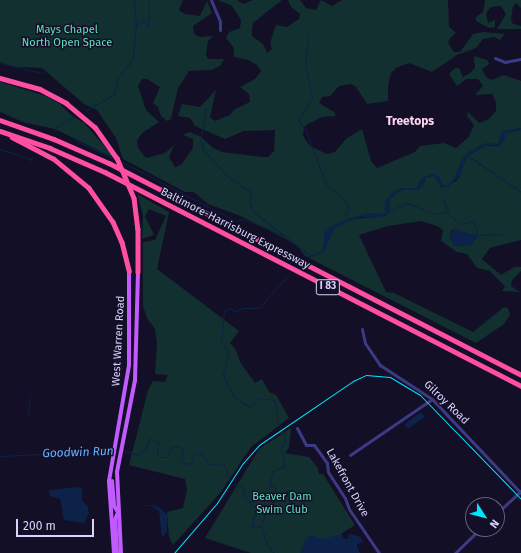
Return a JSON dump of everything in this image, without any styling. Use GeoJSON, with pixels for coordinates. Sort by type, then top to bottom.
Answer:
{"type":"FeatureCollection","features":[{"type":"Feature","properties":{"kind":"highway"},"geometry":{"type":"LineString","coordinates":[[0,78],[40,89],[72,107],[95,127],[117,158],[134,198],[138,229],[138,272]]}},
{"type":"Feature","properties":{"kind":"highway","name":"Baltimore-Harrisburg Expressway"},"geometry":{"type":"LineString","coordinates":[[0,120],[54,139],[109,163],[521,375]]}},
{"type":"Feature","properties":{"kind":"highway"},"geometry":{"type":"LineString","coordinates":[[0,131],[54,159],[89,188],[113,222],[122,242],[129,272]]}},
{"type":"Feature","properties":{"kind":"highway","name":"Baltimore-Harrisburg Expressway"},"geometry":{"type":"LineString","coordinates":[[0,131],[50,148],[105,172],[521,386]]}},
{"type":"Feature","properties":{"kind":"main road","name":"West Warren Road"},"geometry":{"type":"LineString","coordinates":[[115,553],[109,481],[111,462],[129,365],[129,272]]}},
{"type":"Feature","properties":{"kind":"main road","name":"West Warren Road"},"geometry":{"type":"LineString","coordinates":[[121,553],[116,481],[136,366],[138,272]]}},
{"type":"Feature","properties":{"kind":"main road"},"geometry":{"type":"LineString","coordinates":[[111,462],[114,506],[118,512],[115,520],[115,553]]}},
{"type":"Feature","properties":{"kind":"street"},"geometry":{"type":"LineString","coordinates":[[211,0],[220,21],[220,30]]}},
{"type":"Feature","properties":{"kind":"street"},"geometry":{"type":"LineString","coordinates":[[495,58],[505,62],[521,59]]}},
{"type":"Feature","properties":{"kind":"street","name":"Gilroy Road"},"geometry":{"type":"LineString","coordinates":[[362,329],[364,343],[377,361],[432,399],[521,492]]}},
{"type":"Feature","properties":{"kind":"street"},"geometry":{"type":"LineString","coordinates":[[350,454],[432,399]]}},
{"type":"Feature","properties":{"kind":"street","name":"Lakefront Drive"},"geometry":{"type":"LineString","coordinates":[[298,428],[306,445],[314,445],[326,463],[328,472],[345,498],[349,509],[379,553]]}},
{"type":"Feature","properties":{"kind":"street"},"geometry":{"type":"LineString","coordinates":[[505,506],[521,492]]}},
{"type":"Feature","properties":{"kind":"street"},"geometry":{"type":"LineString","coordinates":[[454,553],[471,537]]}},
{"type":"Feature","properties":{"kind":"green space","name":"Mays Chapel North Open Space"},"geometry":{"type":"Polygon","coordinates":[[[0,0],[183,0],[179,10],[185,14],[200,16],[207,1],[212,13],[193,26],[194,34],[200,37],[213,36],[208,41],[206,55],[208,59],[224,59],[220,66],[211,70],[189,71],[178,88],[171,119],[167,121],[161,116],[158,107],[153,103],[160,87],[147,79],[142,79],[138,86],[146,110],[159,122],[142,133],[137,141],[138,148],[146,158],[165,153],[174,145],[169,157],[175,167],[181,165],[193,148],[193,139],[183,135],[189,132],[200,136],[213,148],[222,152],[268,157],[274,151],[275,130],[244,131],[225,139],[195,126],[190,118],[178,116],[182,104],[200,107],[216,90],[210,117],[215,121],[230,115],[235,109],[250,102],[249,94],[240,87],[255,79],[261,71],[257,65],[248,60],[234,57],[234,48],[226,38],[229,32],[240,28],[241,20],[232,6],[218,0],[237,0],[243,4],[253,0],[282,0],[253,23],[252,36],[263,44],[267,53],[272,49],[270,43],[276,25],[287,27],[299,19],[300,14],[291,7],[288,0],[300,0],[306,8],[316,10],[321,0],[332,6],[342,0],[448,0],[449,27],[456,33],[451,37],[448,43],[454,52],[460,52],[473,34],[483,32],[505,34],[500,40],[494,37],[483,39],[476,48],[457,55],[432,72],[409,63],[396,68],[391,73],[388,86],[388,101],[367,104],[356,87],[351,84],[339,86],[330,96],[322,97],[319,103],[334,112],[336,116],[322,117],[308,124],[304,127],[303,136],[310,146],[327,154],[335,152],[346,139],[362,129],[371,161],[377,168],[415,152],[420,146],[444,143],[456,148],[469,137],[474,125],[467,116],[468,112],[479,123],[489,119],[496,111],[496,102],[492,94],[475,95],[483,86],[478,79],[466,79],[457,86],[449,74],[455,68],[459,68],[463,77],[470,73],[475,68],[474,56],[487,60],[489,64],[482,69],[486,77],[492,80],[504,75],[521,81],[521,128],[502,132],[498,144],[483,144],[469,152],[462,160],[454,179],[448,185],[456,181],[459,177],[467,156],[485,146],[498,146],[505,140],[505,133],[521,130],[521,240],[490,248],[482,259],[501,275],[514,267],[521,267],[521,271],[512,280],[511,286],[520,292],[502,291],[505,286],[490,271],[477,268],[467,254],[457,252],[441,241],[443,230],[437,226],[421,221],[388,226],[359,235],[386,292],[394,293],[473,332],[504,307],[508,308],[510,315],[504,324],[476,343],[309,258],[314,256],[306,257],[298,247],[286,239],[243,217],[208,204],[194,192],[185,192],[123,159],[116,138],[97,110],[84,104],[42,68],[16,67],[0,62],[0,0]],[[430,174],[421,180],[417,188],[401,188],[392,193],[386,204],[385,214],[362,215],[345,220],[385,216],[390,211],[390,198],[402,190],[418,190],[423,186],[426,177],[435,176],[442,188],[446,186],[442,185],[439,177],[430,174]],[[456,229],[452,230],[450,236],[454,246],[471,245],[478,236],[456,229]]]}},
{"type":"Feature","properties":{"kind":"green space"},"geometry":{"type":"Polygon","coordinates":[[[485,0],[521,0],[521,8],[516,3],[513,6],[511,19],[513,24],[521,26],[521,29],[497,29],[506,14],[501,6],[491,7],[486,13],[488,23],[495,20],[495,27],[489,28],[476,21],[476,17],[483,12],[485,0]]]}},
{"type":"Feature","properties":{"kind":"green space"},"geometry":{"type":"Polygon","coordinates":[[[0,82],[46,96],[60,104],[71,115],[84,123],[116,159],[55,129],[23,122],[0,112],[0,82]]]}},
{"type":"Feature","properties":{"kind":"green space"},"geometry":{"type":"Polygon","coordinates":[[[137,194],[169,212],[157,269],[239,331],[230,343],[236,350],[240,362],[255,383],[262,379],[269,392],[276,395],[289,418],[251,447],[221,492],[173,545],[169,537],[167,512],[183,508],[187,490],[185,479],[129,465],[148,390],[153,381],[165,382],[168,375],[155,374],[157,344],[155,329],[147,318],[143,306],[143,242],[155,240],[166,216],[149,209],[145,216],[154,235],[142,239],[143,215],[137,194]]]}},
{"type":"Feature","properties":{"kind":"green space","name":"Beaver Dam Swim Club"},"geometry":{"type":"Polygon","coordinates":[[[291,428],[289,448],[285,453],[309,457],[318,468],[319,474],[323,474],[355,525],[341,534],[343,539],[348,539],[349,534],[360,537],[363,542],[357,544],[357,547],[360,553],[251,553],[205,538],[259,449],[291,428]]]}},
{"type":"Feature","properties":{"kind":"water"},"geometry":{"type":"Polygon","coordinates":[[[521,128],[521,130],[505,133],[505,140],[500,145],[485,146],[467,156],[460,175],[449,187],[441,188],[435,176],[426,177],[423,186],[418,190],[402,190],[390,198],[390,211],[386,215],[375,218],[362,217],[342,224],[334,229],[324,252],[309,258],[306,257],[323,251],[324,232],[331,226],[367,213],[385,214],[386,200],[392,193],[401,188],[417,188],[424,177],[429,174],[436,174],[441,179],[442,185],[447,186],[454,179],[462,160],[469,152],[485,143],[498,144],[502,131],[521,128]]]}},
{"type":"Feature","properties":{"kind":"water"},"geometry":{"type":"Polygon","coordinates":[[[454,228],[469,234],[479,235],[471,245],[454,246],[450,237],[454,228]]]}},
{"type":"Feature","properties":{"kind":"water"},"geometry":{"type":"Polygon","coordinates":[[[121,336],[122,373],[120,382],[113,354],[121,336]]]}},
{"type":"Feature","properties":{"kind":"water"},"geometry":{"type":"Polygon","coordinates":[[[421,412],[425,417],[409,428],[405,427],[405,424],[421,412]]]}},
{"type":"Feature","properties":{"kind":"water"},"geometry":{"type":"Polygon","coordinates":[[[78,487],[82,488],[82,500],[88,507],[89,513],[84,523],[64,520],[60,499],[50,496],[49,490],[78,487]]]}},
{"type":"Feature","properties":{"kind":"water"},"geometry":{"type":"Polygon","coordinates":[[[153,505],[162,509],[167,515],[167,532],[162,538],[159,511],[152,506],[141,506],[153,505]]]}},
{"type":"Feature","properties":{"kind":"water"},"geometry":{"type":"Polygon","coordinates":[[[342,534],[343,539],[348,539],[349,534],[360,537],[363,542],[357,544],[357,547],[360,553],[300,553],[305,540],[311,535],[322,539],[342,534]]]}},
{"type":"Feature","properties":{"kind":"waterway"},"geometry":{"type":"LineString","coordinates":[[85,111],[114,94],[118,77],[133,59],[136,25],[134,0]]}},
{"type":"Feature","properties":{"kind":"waterway"},"geometry":{"type":"LineString","coordinates":[[148,25],[149,0]]}},
{"type":"Feature","properties":{"kind":"waterway"},"geometry":{"type":"LineString","coordinates":[[136,25],[142,21],[148,26]]}},
{"type":"Feature","properties":{"kind":"waterway"},"geometry":{"type":"LineString","coordinates":[[308,35],[305,64],[312,98],[298,120],[305,129],[326,184],[347,203],[348,209],[343,220]]}},
{"type":"Feature","properties":{"kind":"waterway"},"geometry":{"type":"LineString","coordinates":[[0,63],[43,73]]}},
{"type":"Feature","properties":{"kind":"waterway"},"geometry":{"type":"LineString","coordinates":[[206,107],[200,141],[204,151],[227,176],[251,192],[249,202],[254,212],[308,254]]}},
{"type":"Feature","properties":{"kind":"waterway"},"geometry":{"type":"LineString","coordinates":[[54,130],[60,124],[75,117]]}},
{"type":"Feature","properties":{"kind":"waterway"},"geometry":{"type":"LineString","coordinates":[[203,147],[204,139]]}},
{"type":"Feature","properties":{"kind":"waterway"},"geometry":{"type":"LineString","coordinates":[[76,141],[115,159]]}},
{"type":"Feature","properties":{"kind":"waterway"},"geometry":{"type":"LineString","coordinates":[[0,149],[31,159]]}},
{"type":"Feature","properties":{"kind":"waterway"},"geometry":{"type":"LineString","coordinates":[[467,155],[521,192]]}},
{"type":"Feature","properties":{"kind":"waterway"},"geometry":{"type":"LineString","coordinates":[[30,161],[32,156]]}},
{"type":"Feature","properties":{"kind":"waterway"},"geometry":{"type":"LineString","coordinates":[[122,162],[236,221],[244,219],[282,235]]}},
{"type":"Feature","properties":{"kind":"waterway"},"geometry":{"type":"LineString","coordinates":[[443,199],[449,214],[460,224],[473,221],[477,234]]}},
{"type":"Feature","properties":{"kind":"waterway"},"geometry":{"type":"LineString","coordinates":[[389,211],[407,203],[436,214],[447,212]]}},
{"type":"Feature","properties":{"kind":"waterway"},"geometry":{"type":"LineString","coordinates":[[479,235],[502,234]]}},
{"type":"Feature","properties":{"kind":"waterway"},"geometry":{"type":"LineString","coordinates":[[274,553],[267,545],[261,525],[267,509],[263,499],[265,494],[271,496],[274,494],[275,488],[269,485],[273,471],[285,466],[281,449],[286,440],[278,422],[274,400],[258,398],[250,407],[234,397],[223,375],[228,351],[221,340],[224,311],[229,308],[235,311],[243,308],[259,308],[289,274]]}},
{"type":"Feature","properties":{"kind":"waterway"},"geometry":{"type":"LineString","coordinates":[[28,415],[30,394]]}},
{"type":"Feature","properties":{"kind":"waterway","name":"Goodwin Run"},"geometry":{"type":"LineString","coordinates":[[123,450],[138,455],[145,450],[149,439],[152,439],[158,442],[157,454],[160,457],[167,457],[170,448],[179,446],[183,450],[181,461],[187,464],[191,463],[194,455],[200,452],[209,464],[224,465],[230,481]]}},
{"type":"Feature","properties":{"kind":"waterway","name":"Goodwin Run"},"geometry":{"type":"LineString","coordinates":[[0,456],[84,452],[97,454],[106,449],[112,451]]}},
{"type":"Feature","properties":{"kind":"waterway","name":"Goodwin Run"},"geometry":{"type":"LineString","coordinates":[[235,484],[242,487],[244,496],[257,509],[251,526],[260,527]]}},
{"type":"Feature","properties":{"kind":"tram line"},"geometry":{"type":"LineString","coordinates":[[174,553],[217,503],[243,463],[259,445],[353,381],[366,375],[390,377],[420,395],[521,499]]}},
{"type":"Feature","properties":{"kind":"district","name":"Treetops"},"geometry":{"type":"Point","coordinates":[410,122]}}]}
